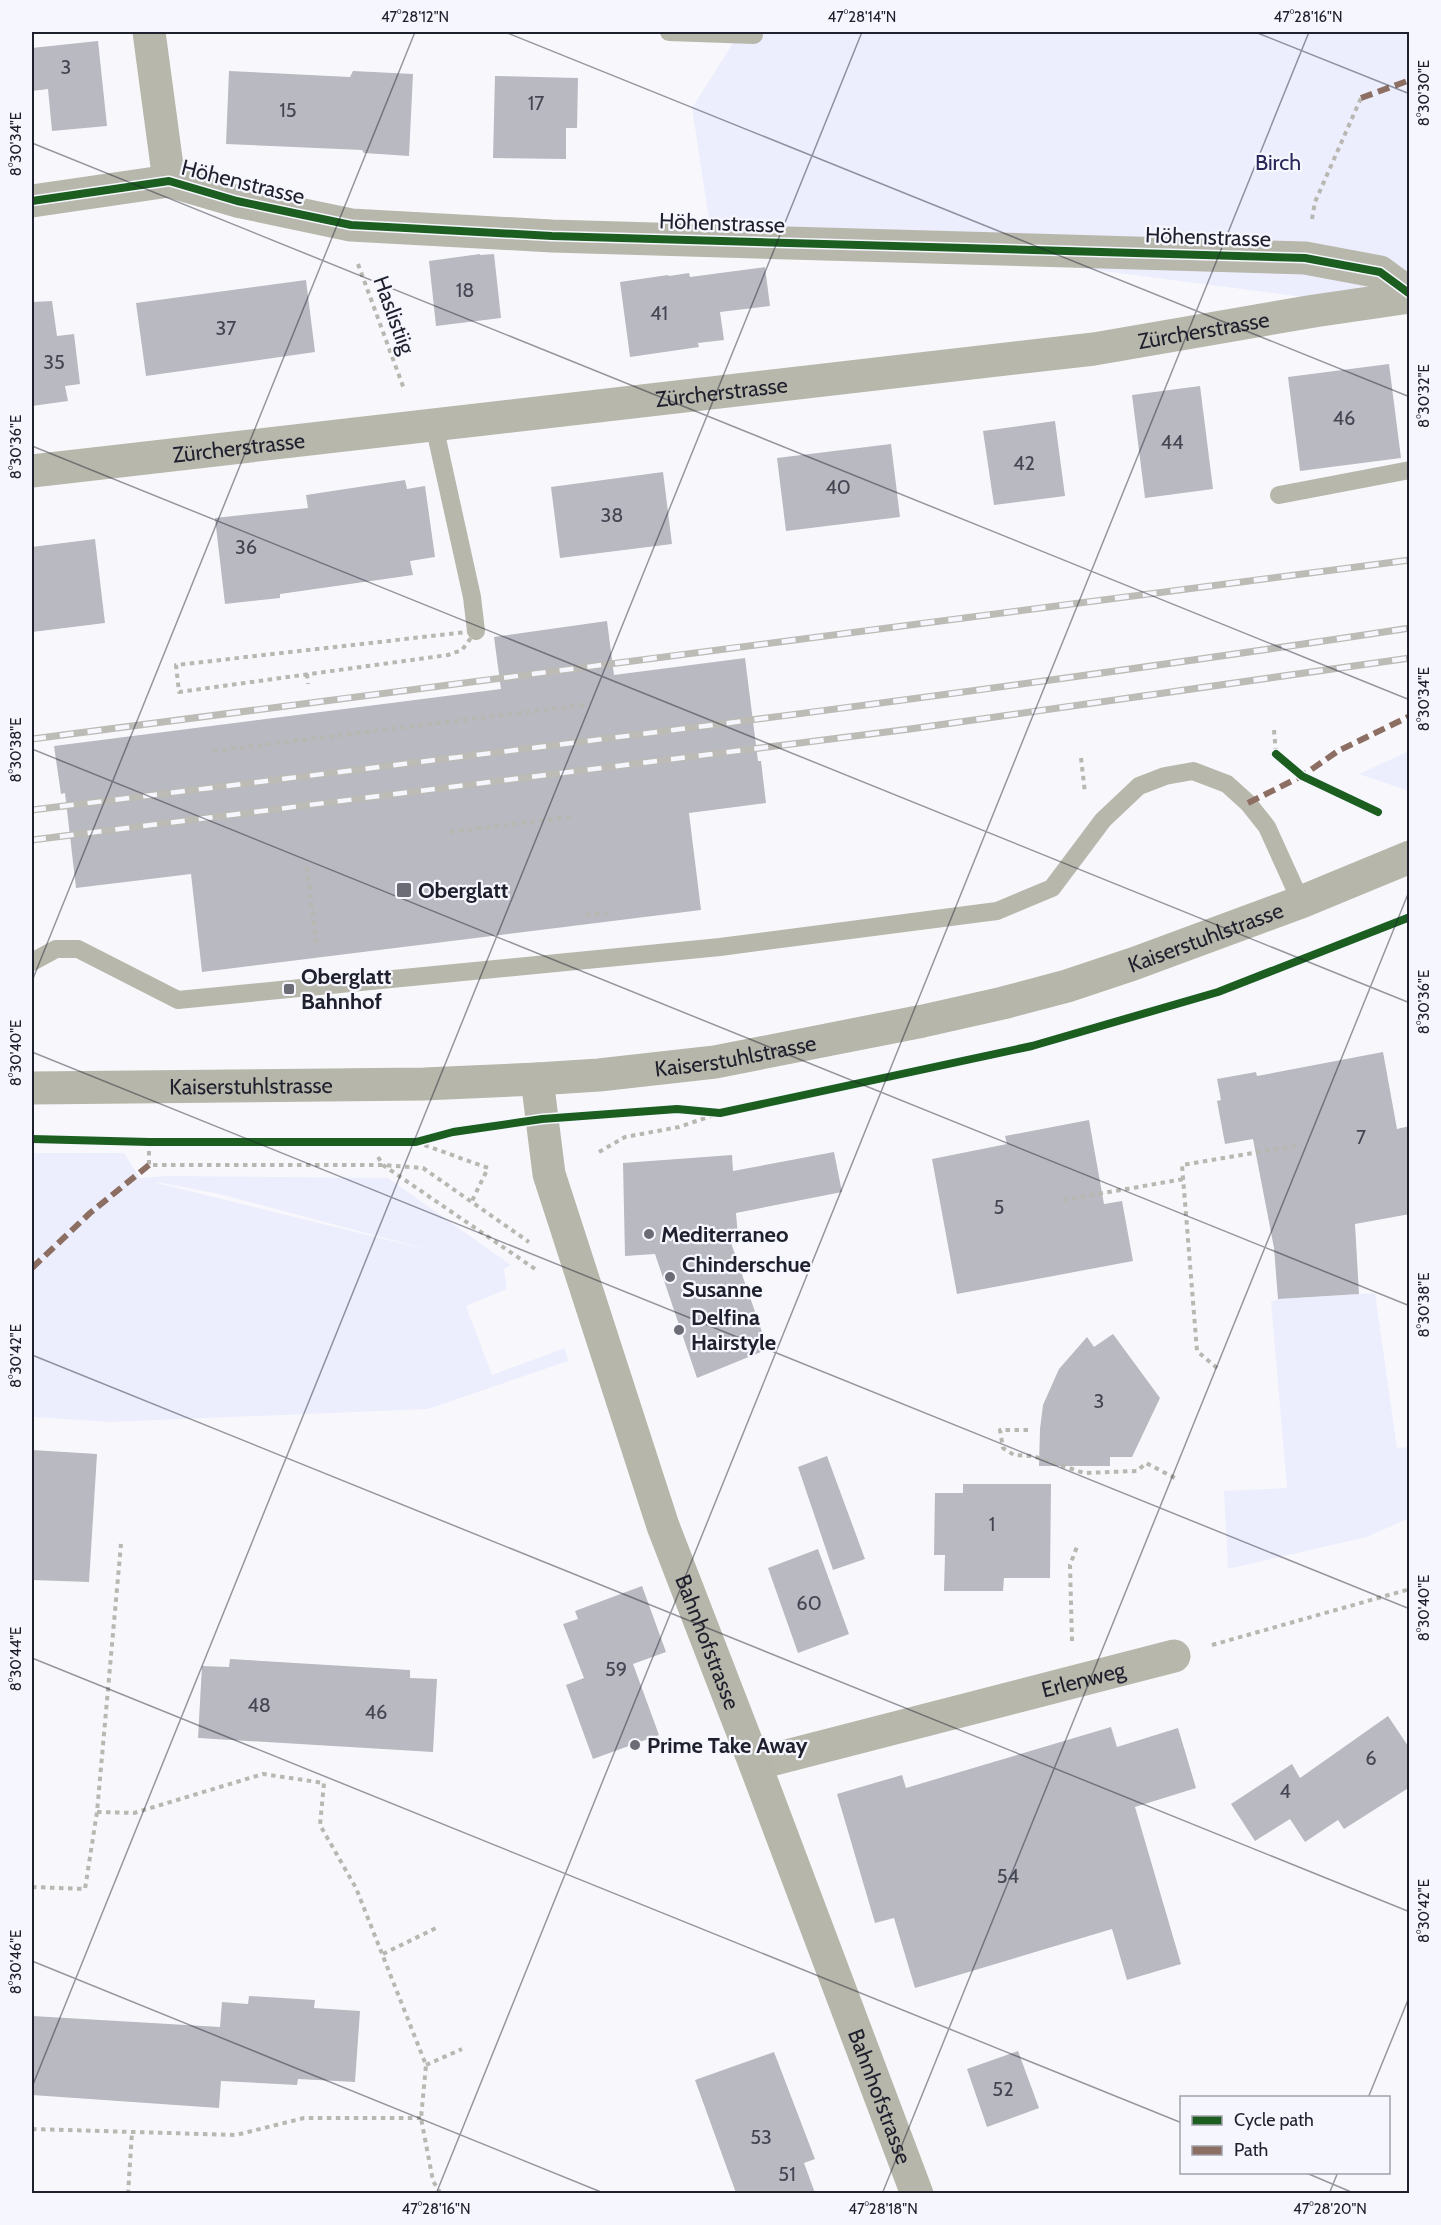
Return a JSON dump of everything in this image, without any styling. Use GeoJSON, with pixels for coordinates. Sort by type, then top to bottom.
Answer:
{"type":"FeatureCollection","features":[{"type":"Feature","properties":{"kind":"main road","name":"Kaiserstuhlstrasse"},"geometry":{"type":"LineString","coordinates":[[32,1088],[424,1084],[598,1075],[715,1062],[1003,1004],[1067,986],[1301,902],[1410,857]]}},
{"type":"Feature","properties":{"kind":"main road","name":"Bahnhofstrasse"},"geometry":{"type":"LineString","coordinates":[[537,1079],[549,1174],[663,1526],[917,2193]]}},
{"type":"Feature","properties":{"kind":"street"},"geometry":{"type":"LineString","coordinates":[[148,32],[169,181]]}},
{"type":"Feature","properties":{"kind":"street","name":"Höhenstrasse"},"geometry":{"type":"LineString","coordinates":[[32,201],[169,181],[237,201],[351,225],[552,236],[1305,258],[1380,272],[1410,296]]}},
{"type":"Feature","properties":{"kind":"street","name":"Zürcherstrasse"},"geometry":{"type":"LineString","coordinates":[[32,471],[1094,348],[1410,296]]}},
{"type":"Feature","properties":{"kind":"street","name":"Erlenweg"},"geometry":{"type":"LineString","coordinates":[[755,1764],[1174,1656]]}},
{"type":"Feature","properties":{"kind":"lane"},"geometry":{"type":"LineString","coordinates":[[669,32],[754,34]]}},
{"type":"Feature","properties":{"kind":"lane"},"geometry":{"type":"LineString","coordinates":[[434,425],[472,597],[476,630]]}},
{"type":"Feature","properties":{"kind":"lane"},"geometry":{"type":"LineString","coordinates":[[1279,495],[1410,470]]}},
{"type":"Feature","properties":{"kind":"lane"},"geometry":{"type":"LineString","coordinates":[[32,962],[56,949],[78,949],[178,1000],[709,948],[997,911],[1052,888],[1103,820],[1139,786],[1165,776],[1193,771],[1227,784],[1248,803],[1267,827],[1301,902]]}},
{"type":"Feature","properties":{"kind":"path"},"geometry":{"type":"LineString","coordinates":[[1315,202],[1361,98]]}},
{"type":"Feature","properties":{"kind":"path"},"geometry":{"type":"LineString","coordinates":[[448,655],[179,692],[176,665],[476,630]]}},
{"type":"Feature","properties":{"kind":"path"},"geometry":{"type":"LineString","coordinates":[[307,674],[308,684]]}},
{"type":"Feature","properties":{"kind":"path"},"geometry":{"type":"LineString","coordinates":[[213,751],[584,705]]}},
{"type":"Feature","properties":{"kind":"path"},"geometry":{"type":"LineString","coordinates":[[1274,730],[1276,754]]}},
{"type":"Feature","properties":{"kind":"path"},"geometry":{"type":"LineString","coordinates":[[1081,758],[1082,774]]}},
{"type":"Feature","properties":{"kind":"path"},"geometry":{"type":"LineString","coordinates":[[450,832],[571,817]]}},
{"type":"Feature","properties":{"kind":"path"},"geometry":{"type":"LineString","coordinates":[[307,867],[317,948]]}},
{"type":"Feature","properties":{"kind":"path"},"geometry":{"type":"LineString","coordinates":[[586,915],[607,913]]}},
{"type":"Feature","properties":{"kind":"path"},"geometry":{"type":"LineString","coordinates":[[699,1111],[720,1113]]}},
{"type":"Feature","properties":{"kind":"path"},"geometry":{"type":"LineString","coordinates":[[599,1152],[625,1137],[679,1127],[720,1113]]}},
{"type":"Feature","properties":{"kind":"path"},"geometry":{"type":"LineString","coordinates":[[416,1142],[435,1137]]}},
{"type":"Feature","properties":{"kind":"path"},"geometry":{"type":"LineString","coordinates":[[149,1142],[149,1165],[383,1165],[423,1168],[529,1242],[532,1251]]}},
{"type":"Feature","properties":{"kind":"path"},"geometry":{"type":"LineString","coordinates":[[416,1142],[488,1168],[471,1203]]}},
{"type":"Feature","properties":{"kind":"path"},"geometry":{"type":"LineString","coordinates":[[1217,1368],[1197,1351],[1182,1165],[1300,1145]]}},
{"type":"Feature","properties":{"kind":"path"},"geometry":{"type":"LineString","coordinates":[[378,1157],[383,1165],[544,1276],[540,1267]]}},
{"type":"Feature","properties":{"kind":"path"},"geometry":{"type":"LineString","coordinates":[[1063,1200],[1184,1179]]}},
{"type":"Feature","properties":{"kind":"path"},"geometry":{"type":"LineString","coordinates":[[1028,1430],[1000,1430],[1003,1448],[1014,1455],[1033,1456],[1084,1473],[1137,1471],[1146,1463],[1175,1478]]}},
{"type":"Feature","properties":{"kind":"path"},"geometry":{"type":"LineString","coordinates":[[32,1887],[85,1889],[97,1812],[121,1544]]}},
{"type":"Feature","properties":{"kind":"path"},"geometry":{"type":"LineString","coordinates":[[1073,1683],[1070,1564],[1078,1544]]}},
{"type":"Feature","properties":{"kind":"path"},"geometry":{"type":"LineString","coordinates":[[1174,1656],[1410,1589]]}},
{"type":"Feature","properties":{"kind":"path"},"geometry":{"type":"LineString","coordinates":[[97,1812],[134,1813],[263,1774],[324,1783],[320,1825],[356,1888],[426,2065],[421,2118],[433,2181],[441,2193]]}},
{"type":"Feature","properties":{"kind":"path"},"geometry":{"type":"LineString","coordinates":[[383,1954],[438,1927]]}},
{"type":"Feature","properties":{"kind":"path"},"geometry":{"type":"LineString","coordinates":[[426,2065],[462,2049]]}},
{"type":"Feature","properties":{"kind":"path"},"geometry":{"type":"LineString","coordinates":[[32,2129],[236,2135],[304,2118],[421,2118]]}},
{"type":"Feature","properties":{"kind":"path"},"geometry":{"type":"LineString","coordinates":[[128,2193],[132,2132]]}},
{"type":"Feature","properties":{"kind":"green space","name":"Birch"},"geometry":{"type":"Polygon","coordinates":[[[740,32],[1409,32],[1409,308],[1396,309],[709,220],[692,108],[740,32]]]}},
{"type":"Feature","properties":{"kind":"green space"},"geometry":{"type":"Polygon","coordinates":[[[1409,751],[1409,791],[1359,774],[1409,751]]]}},
{"type":"Feature","properties":{"kind":"green space"},"geometry":{"type":"Polygon","coordinates":[[[32,1153],[124,1153],[140,1178],[165,1176],[388,1178],[511,1265],[504,1269],[507,1289],[466,1306],[492,1375],[565,1348],[568,1361],[428,1409],[111,1422],[32,1417],[32,1153]],[[157,1182],[441,1253],[219,1194],[157,1182]]]}},
{"type":"Feature","properties":{"kind":"green space"},"geometry":{"type":"Polygon","coordinates":[[[1375,1293],[1397,1448],[1409,1447],[1409,1518],[1367,1537],[1228,1569],[1224,1491],[1287,1488],[1271,1302],[1278,1299],[1375,1293]]]}},
{"type":"Feature","properties":{"kind":"building"},"geometry":{"type":"Polygon","coordinates":[[[98,41],[107,126],[52,131],[48,89],[32,91],[32,48],[98,41]]]}},
{"type":"Feature","properties":{"kind":"building"},"geometry":{"type":"Polygon","coordinates":[[[229,71],[350,77],[353,71],[413,74],[409,156],[364,153],[362,150],[226,144],[229,71]]]}},
{"type":"Feature","properties":{"kind":"building"},"geometry":{"type":"Polygon","coordinates":[[[495,76],[578,78],[577,128],[566,128],[566,159],[493,158],[495,76]]]}},
{"type":"Feature","properties":{"kind":"building"},"geometry":{"type":"Polygon","coordinates":[[[494,254],[501,318],[436,326],[429,261],[494,254]]]}},
{"type":"Feature","properties":{"kind":"building"},"geometry":{"type":"Polygon","coordinates":[[[765,267],[770,306],[720,312],[724,340],[698,343],[699,347],[630,357],[620,282],[689,273],[690,277],[765,267]]]}},
{"type":"Feature","properties":{"kind":"building"},"geometry":{"type":"Polygon","coordinates":[[[306,280],[315,352],[146,376],[136,303],[306,280]]]}},
{"type":"Feature","properties":{"kind":"building"},"geometry":{"type":"Polygon","coordinates":[[[52,301],[57,336],[74,334],[80,384],[65,386],[68,401],[32,406],[32,302],[52,301]]]}},
{"type":"Feature","properties":{"kind":"building"},"geometry":{"type":"Polygon","coordinates":[[[1389,364],[1401,458],[1300,471],[1288,377],[1389,364]]]}},
{"type":"Feature","properties":{"kind":"building"},"geometry":{"type":"Polygon","coordinates":[[[1200,386],[1213,489],[1145,498],[1132,395],[1200,386]]]}},
{"type":"Feature","properties":{"kind":"building"},"geometry":{"type":"Polygon","coordinates":[[[1055,421],[1065,496],[994,505],[983,431],[1055,421]]]}},
{"type":"Feature","properties":{"kind":"building"},"geometry":{"type":"Polygon","coordinates":[[[891,444],[900,517],[786,531],[777,458],[891,444]]]}},
{"type":"Feature","properties":{"kind":"building"},"geometry":{"type":"Polygon","coordinates":[[[663,472],[672,544],[560,558],[551,487],[663,472]]]}},
{"type":"Feature","properties":{"kind":"building"},"geometry":{"type":"Polygon","coordinates":[[[405,480],[407,489],[425,486],[435,557],[410,561],[413,575],[280,594],[280,598],[225,604],[215,518],[308,508],[306,495],[405,480]]]}},
{"type":"Feature","properties":{"kind":"building"},"geometry":{"type":"Polygon","coordinates":[[[95,539],[105,623],[32,632],[32,547],[95,539]]]}},
{"type":"Feature","properties":{"kind":"building"},"geometry":{"type":"Polygon","coordinates":[[[607,621],[614,675],[745,658],[758,761],[761,761],[766,803],[689,813],[701,910],[202,972],[191,874],[76,888],[65,793],[61,794],[54,746],[501,689],[494,637],[607,621]]]}},
{"type":"Feature","properties":{"kind":"building"},"geometry":{"type":"Polygon","coordinates":[[[1383,1052],[1397,1129],[1410,1126],[1410,1214],[1355,1224],[1359,1294],[1278,1299],[1274,1248],[1253,1139],[1225,1144],[1217,1101],[1221,1100],[1217,1079],[1256,1072],[1257,1076],[1383,1052]]]}},
{"type":"Feature","properties":{"kind":"building"},"geometry":{"type":"Polygon","coordinates":[[[1089,1120],[1104,1204],[1122,1201],[1133,1261],[957,1294],[932,1159],[1007,1144],[1005,1136],[1089,1120]]]}},
{"type":"Feature","properties":{"kind":"building"},"geometry":{"type":"Polygon","coordinates":[[[834,1152],[842,1192],[736,1213],[738,1237],[730,1240],[768,1349],[697,1378],[655,1254],[625,1256],[623,1163],[732,1155],[733,1171],[834,1152]]]}},
{"type":"Feature","properties":{"kind":"building"},"geometry":{"type":"Polygon","coordinates":[[[1113,1334],[1160,1398],[1132,1457],[1110,1457],[1110,1466],[1039,1466],[1043,1405],[1059,1369],[1087,1337],[1094,1347],[1113,1334]]]}},
{"type":"Feature","properties":{"kind":"building"},"geometry":{"type":"Polygon","coordinates":[[[32,1450],[97,1454],[89,1582],[32,1580],[32,1450]]]}},
{"type":"Feature","properties":{"kind":"building"},"geometry":{"type":"Polygon","coordinates":[[[827,1456],[865,1559],[833,1570],[798,1467],[827,1456]]]}},
{"type":"Feature","properties":{"kind":"building"},"geometry":{"type":"Polygon","coordinates":[[[963,1484],[1051,1484],[1050,1578],[1004,1578],[1003,1591],[944,1591],[945,1555],[934,1555],[935,1493],[963,1493],[963,1484]]]}},
{"type":"Feature","properties":{"kind":"building"},"geometry":{"type":"Polygon","coordinates":[[[818,1549],[849,1634],[798,1653],[768,1568],[818,1549]]]}},
{"type":"Feature","properties":{"kind":"building"},"geometry":{"type":"Polygon","coordinates":[[[642,1586],[666,1652],[633,1664],[659,1735],[593,1759],[566,1685],[584,1678],[563,1624],[578,1619],[575,1611],[642,1586]]]}},
{"type":"Feature","properties":{"kind":"building"},"geometry":{"type":"Polygon","coordinates":[[[230,1659],[410,1670],[410,1678],[437,1679],[433,1752],[198,1738],[202,1666],[229,1667],[230,1659]]]}},
{"type":"Feature","properties":{"kind":"building"},"geometry":{"type":"Polygon","coordinates":[[[1388,1716],[1410,1749],[1410,1787],[1344,1829],[1338,1820],[1305,1842],[1290,1819],[1255,1841],[1231,1804],[1292,1764],[1300,1778],[1388,1716]]]}},
{"type":"Feature","properties":{"kind":"building"},"geometry":{"type":"Polygon","coordinates":[[[1111,1727],[1117,1747],[1178,1728],[1196,1788],[1135,1807],[1181,1964],[1127,1980],[1112,1929],[915,1988],[894,1918],[875,1923],[837,1794],[902,1775],[906,1788],[1111,1727]]]}},
{"type":"Feature","properties":{"kind":"building"},"geometry":{"type":"Polygon","coordinates":[[[249,1996],[315,2000],[314,2008],[360,2011],[355,2082],[298,2079],[297,2085],[221,2081],[219,2108],[32,2095],[32,2016],[220,2027],[222,2002],[248,2004],[249,1996]]]}},
{"type":"Feature","properties":{"kind":"building"},"geometry":{"type":"Polygon","coordinates":[[[1018,2051],[1039,2108],[987,2127],[967,2069],[1018,2051]]]}},
{"type":"Feature","properties":{"kind":"building"},"geometry":{"type":"Polygon","coordinates":[[[774,2052],[815,2159],[804,2163],[815,2193],[736,2193],[695,2080],[774,2052]]]}},
{"type":"Feature","properties":{"kind":"railway"},"geometry":{"type":"LineString","coordinates":[[32,739],[1410,560]]}},
{"type":"Feature","properties":{"kind":"railway"},"geometry":{"type":"LineString","coordinates":[[32,810],[893,701],[1410,628]]}},
{"type":"Feature","properties":{"kind":"railway"},"geometry":{"type":"LineString","coordinates":[[32,840],[910,729],[1410,658]]}},
{"type":"Feature","properties":{"kind":"marked path"},"geometry":{"type":"LineString","coordinates":[[1361,98],[1410,80]]}},
{"type":"Feature","properties":{"kind":"marked path"},"geometry":{"type":"LineString","coordinates":[[1248,803],[1302,776],[1338,751],[1410,716]]}},
{"type":"Feature","properties":{"kind":"marked path"},"geometry":{"type":"LineString","coordinates":[[32,1268],[90,1213],[149,1165]]}},
{"type":"Feature","properties":{"kind":"cycle path"},"geometry":{"type":"LineString","coordinates":[[32,201],[169,181],[237,201],[351,225],[552,236],[1305,258],[1380,272],[1410,294]]}},
{"type":"Feature","properties":{"kind":"cycle path"},"geometry":{"type":"LineString","coordinates":[[1276,754],[1302,776],[1378,812]]}},
{"type":"Feature","properties":{"kind":"cycle path"},"geometry":{"type":"LineString","coordinates":[[32,1139],[149,1142],[416,1142],[453,1132],[542,1119],[677,1109],[720,1113],[1032,1046],[1218,992],[1410,917]]}},
{"type":"Feature","properties":{"kind":"place","name":"Oberglatt"},"geometry":{"type":"Point","coordinates":[404,890]}},
{"type":"Feature","properties":{"kind":"place","name":"Oberglatt Bahnhof"},"geometry":{"type":"Point","coordinates":[289,989]}},
{"type":"Feature","properties":{"kind":"place","name":"Mediterraneo"},"geometry":{"type":"Point","coordinates":[649,1234]}},
{"type":"Feature","properties":{"kind":"place","name":"Chinderschue Susanne"},"geometry":{"type":"Point","coordinates":[670,1277]}},
{"type":"Feature","properties":{"kind":"place","name":"Delfina Hairstyle"},"geometry":{"type":"Point","coordinates":[679,1330]}},
{"type":"Feature","properties":{"kind":"place","name":"Prime Take Away"},"geometry":{"type":"Point","coordinates":[635,1745]}}]}
